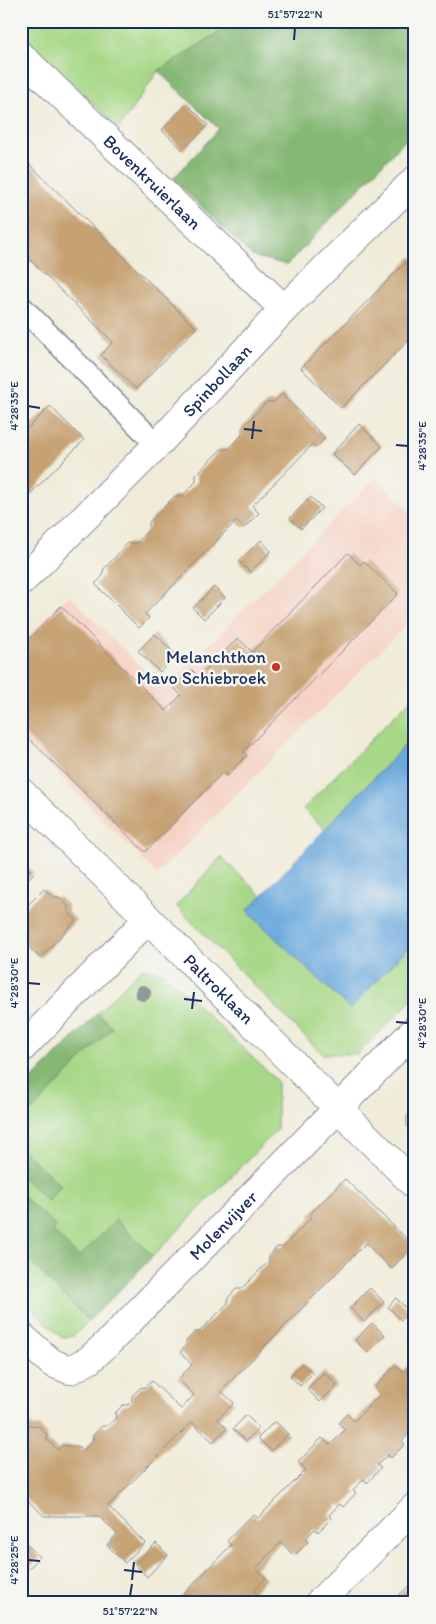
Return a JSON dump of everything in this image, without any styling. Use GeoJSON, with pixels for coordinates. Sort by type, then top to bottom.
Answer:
{"type":"FeatureCollection","features":[{"type":"Feature","properties":{"kind":"street","name":"Bovenkruierlaan"},"geometry":{"type":"LineString","coordinates":[[21,56],[284,309]]}},
{"type":"Feature","properties":{"kind":"street","name":"Spinbollaan"},"geometry":{"type":"LineString","coordinates":[[21,582],[157,446],[284,309],[415,180]]}},
{"type":"Feature","properties":{"kind":"street","name":"Paltroklaan"},"geometry":{"type":"LineString","coordinates":[[21,792],[415,1185]]}},
{"type":"Feature","properties":{"kind":"street"},"geometry":{"type":"LineString","coordinates":[[21,1049],[148,919]]}},
{"type":"Feature","properties":{"kind":"street","name":"Molenvijver"},"geometry":{"type":"LineString","coordinates":[[21,1336],[52,1363],[70,1370],[89,1360],[110,1342],[415,1030]]}},
{"type":"Feature","properties":{"kind":"street"},"geometry":{"type":"LineString","coordinates":[[319,1603],[415,1507]]}},
{"type":"Feature","properties":{"kind":"lane"},"geometry":{"type":"LineString","coordinates":[[21,306],[157,446]]}},
{"type":"Feature","properties":{"kind":"shaded area","name":"Melanchthon Mavo Schiebroek"},"geometry":{"type":"Polygon","coordinates":[[[376,477],[415,516],[415,616],[157,874],[21,737],[21,643],[69,595],[164,690],[376,477]]]}},
{"type":"Feature","properties":{"kind":"green space"},"geometry":{"type":"Polygon","coordinates":[[[21,21],[237,21],[158,71],[119,128],[21,35],[21,21]]]}},
{"type":"Feature","properties":{"kind":"green space"},"geometry":{"type":"Polygon","coordinates":[[[237,21],[415,21],[415,130],[287,265],[252,256],[173,179],[219,129],[158,71],[237,21]]]}},
{"type":"Feature","properties":{"kind":"green space"},"geometry":{"type":"Polygon","coordinates":[[[415,695],[415,735],[325,829],[303,809],[415,695]]]}},
{"type":"Feature","properties":{"kind":"green space"},"geometry":{"type":"Polygon","coordinates":[[[221,857],[262,896],[248,911],[350,1008],[415,940],[415,997],[358,1054],[322,1054],[176,906],[221,857]]]}},
{"type":"Feature","properties":{"kind":"green space"},"geometry":{"type":"Polygon","coordinates":[[[142,968],[164,973],[277,1081],[277,1130],[74,1336],[62,1338],[21,1298],[21,1091],[142,968]]]}},
{"type":"Feature","properties":{"kind":"green space"},"geometry":{"type":"Polygon","coordinates":[[[98,1013],[112,1028],[21,1122],[21,1091],[98,1013]]]}},
{"type":"Feature","properties":{"kind":"green space"},"geometry":{"type":"Polygon","coordinates":[[[21,1148],[61,1186],[48,1201],[23,1178],[21,1180],[21,1148]]]}},
{"type":"Feature","properties":{"kind":"green space"},"geometry":{"type":"Polygon","coordinates":[[[23,1197],[56,1226],[52,1230],[79,1257],[116,1220],[153,1256],[89,1321],[21,1253],[21,1198],[23,1197]]]}},
{"type":"Feature","properties":{"kind":"water"},"geometry":{"type":"Polygon","coordinates":[[[415,735],[415,940],[350,1009],[247,911],[415,735]]]}},
{"type":"Feature","properties":{"kind":"building"},"geometry":{"type":"Polygon","coordinates":[[[187,104],[208,125],[183,150],[162,130],[187,104]]]}},
{"type":"Feature","properties":{"kind":"building"},"geometry":{"type":"Polygon","coordinates":[[[21,156],[196,328],[136,389],[101,355],[113,342],[21,251],[21,156]]]}},
{"type":"Feature","properties":{"kind":"building"},"geometry":{"type":"Polygon","coordinates":[[[411,257],[415,260],[415,334],[341,408],[301,368],[411,257]]]}},
{"type":"Feature","properties":{"kind":"building"},"geometry":{"type":"Polygon","coordinates":[[[282,394],[325,438],[316,448],[313,444],[252,506],[259,513],[244,528],[237,521],[228,529],[145,614],[149,618],[139,628],[95,584],[103,576],[103,570],[128,543],[136,544],[149,529],[149,522],[175,496],[182,496],[196,482],[196,475],[221,449],[228,449],[242,435],[242,428],[267,402],[274,402],[282,394]]]}},
{"type":"Feature","properties":{"kind":"building"},"geometry":{"type":"Polygon","coordinates":[[[50,406],[84,440],[21,503],[21,435],[50,406]]]}},
{"type":"Feature","properties":{"kind":"building"},"geometry":{"type":"Polygon","coordinates":[[[359,424],[382,446],[355,475],[332,454],[359,424]]]}},
{"type":"Feature","properties":{"kind":"building"},"geometry":{"type":"Polygon","coordinates":[[[311,497],[322,508],[301,529],[290,518],[311,497]]]}},
{"type":"Feature","properties":{"kind":"building"},"geometry":{"type":"Polygon","coordinates":[[[261,540],[271,551],[250,572],[239,561],[261,540]]]}},
{"type":"Feature","properties":{"kind":"building","name":"Melanchthon Mavo Schiebroek"},"geometry":{"type":"Polygon","coordinates":[[[348,553],[360,565],[364,561],[398,594],[243,752],[247,755],[227,776],[223,772],[145,852],[21,731],[21,726],[25,722],[21,718],[21,647],[61,606],[166,711],[181,695],[174,688],[192,670],[199,677],[238,638],[252,652],[348,553]]]}},
{"type":"Feature","properties":{"kind":"building"},"geometry":{"type":"Polygon","coordinates":[[[214,587],[225,598],[204,619],[193,608],[214,587]]]}},
{"type":"Feature","properties":{"kind":"building"},"geometry":{"type":"Polygon","coordinates":[[[155,634],[176,655],[160,672],[138,651],[155,634]]]}},
{"type":"Feature","properties":{"kind":"building"},"geometry":{"type":"Polygon","coordinates":[[[21,860],[34,873],[21,886],[21,860]]]}},
{"type":"Feature","properties":{"kind":"building"},"geometry":{"type":"Polygon","coordinates":[[[44,889],[53,897],[59,897],[68,906],[68,912],[76,920],[40,958],[21,940],[21,912],[44,889]]]}},
{"type":"Feature","properties":{"kind":"building"},"geometry":{"type":"Polygon","coordinates":[[[415,1108],[415,1134],[407,1126],[407,1116],[415,1108]]]}},
{"type":"Feature","properties":{"kind":"building"},"geometry":{"type":"Polygon","coordinates":[[[345,1179],[414,1246],[391,1269],[366,1243],[221,1391],[234,1403],[218,1419],[227,1428],[213,1442],[192,1422],[108,1506],[145,1543],[125,1563],[107,1545],[117,1534],[99,1516],[44,1516],[21,1494],[21,1434],[31,1424],[33,1427],[39,1426],[47,1435],[47,1440],[58,1450],[62,1446],[78,1446],[83,1451],[93,1440],[93,1435],[102,1426],[107,1426],[116,1418],[115,1413],[123,1405],[128,1405],[132,1401],[132,1396],[140,1388],[145,1387],[152,1381],[181,1409],[194,1395],[178,1379],[192,1365],[180,1352],[186,1345],[186,1341],[195,1332],[199,1332],[228,1303],[228,1298],[236,1289],[241,1289],[269,1261],[269,1256],[277,1247],[283,1247],[311,1218],[310,1214],[345,1179]]]}},
{"type":"Feature","properties":{"kind":"building"},"geometry":{"type":"Polygon","coordinates":[[[370,1288],[384,1302],[364,1322],[350,1308],[370,1288]]]}},
{"type":"Feature","properties":{"kind":"building"},"geometry":{"type":"Polygon","coordinates":[[[396,1298],[409,1311],[401,1320],[388,1307],[396,1298]]]}},
{"type":"Feature","properties":{"kind":"building"},"geometry":{"type":"Polygon","coordinates":[[[372,1323],[385,1335],[368,1353],[355,1340],[372,1323]]]}},
{"type":"Feature","properties":{"kind":"building"},"geometry":{"type":"Polygon","coordinates":[[[415,1359],[415,1433],[412,1430],[402,1441],[405,1444],[391,1458],[388,1455],[377,1465],[381,1468],[367,1483],[364,1479],[353,1490],[356,1493],[343,1507],[340,1504],[329,1515],[332,1518],[318,1532],[315,1529],[305,1539],[308,1542],[294,1556],[281,1542],[256,1568],[266,1578],[254,1591],[257,1594],[248,1603],[175,1603],[231,1545],[227,1541],[253,1514],[258,1518],[306,1470],[298,1462],[322,1438],[330,1445],[345,1430],[338,1423],[347,1414],[354,1421],[380,1395],[374,1388],[396,1365],[403,1371],[415,1359]]]}},
{"type":"Feature","properties":{"kind":"building"},"geometry":{"type":"Polygon","coordinates":[[[302,1363],[313,1373],[300,1386],[290,1376],[302,1363]]]}},
{"type":"Feature","properties":{"kind":"building"},"geometry":{"type":"Polygon","coordinates":[[[324,1372],[337,1385],[320,1402],[307,1389],[324,1372]]]}},
{"type":"Feature","properties":{"kind":"building"},"geometry":{"type":"Polygon","coordinates":[[[246,1415],[259,1428],[246,1441],[233,1429],[246,1415]]]}},
{"type":"Feature","properties":{"kind":"building"},"geometry":{"type":"Polygon","coordinates":[[[275,1421],[288,1434],[271,1451],[258,1438],[275,1421]]]}},
{"type":"Feature","properties":{"kind":"building"},"geometry":{"type":"Polygon","coordinates":[[[21,1539],[40,1557],[28,1569],[21,1563],[21,1539]]]}},
{"type":"Feature","properties":{"kind":"building"},"geometry":{"type":"Polygon","coordinates":[[[156,1543],[168,1555],[147,1577],[135,1564],[156,1543]]]}},
{"type":"Feature","properties":{"kind":"building"},"geometry":{"type":"Polygon","coordinates":[[[415,1580],[415,1603],[397,1603],[394,1600],[415,1580]]]}},
{"type":"Feature","properties":{"kind":"place","name":"Melanchthon Mavo Schiebroek"},"geometry":{"type":"Point","coordinates":[276,667]}}]}
